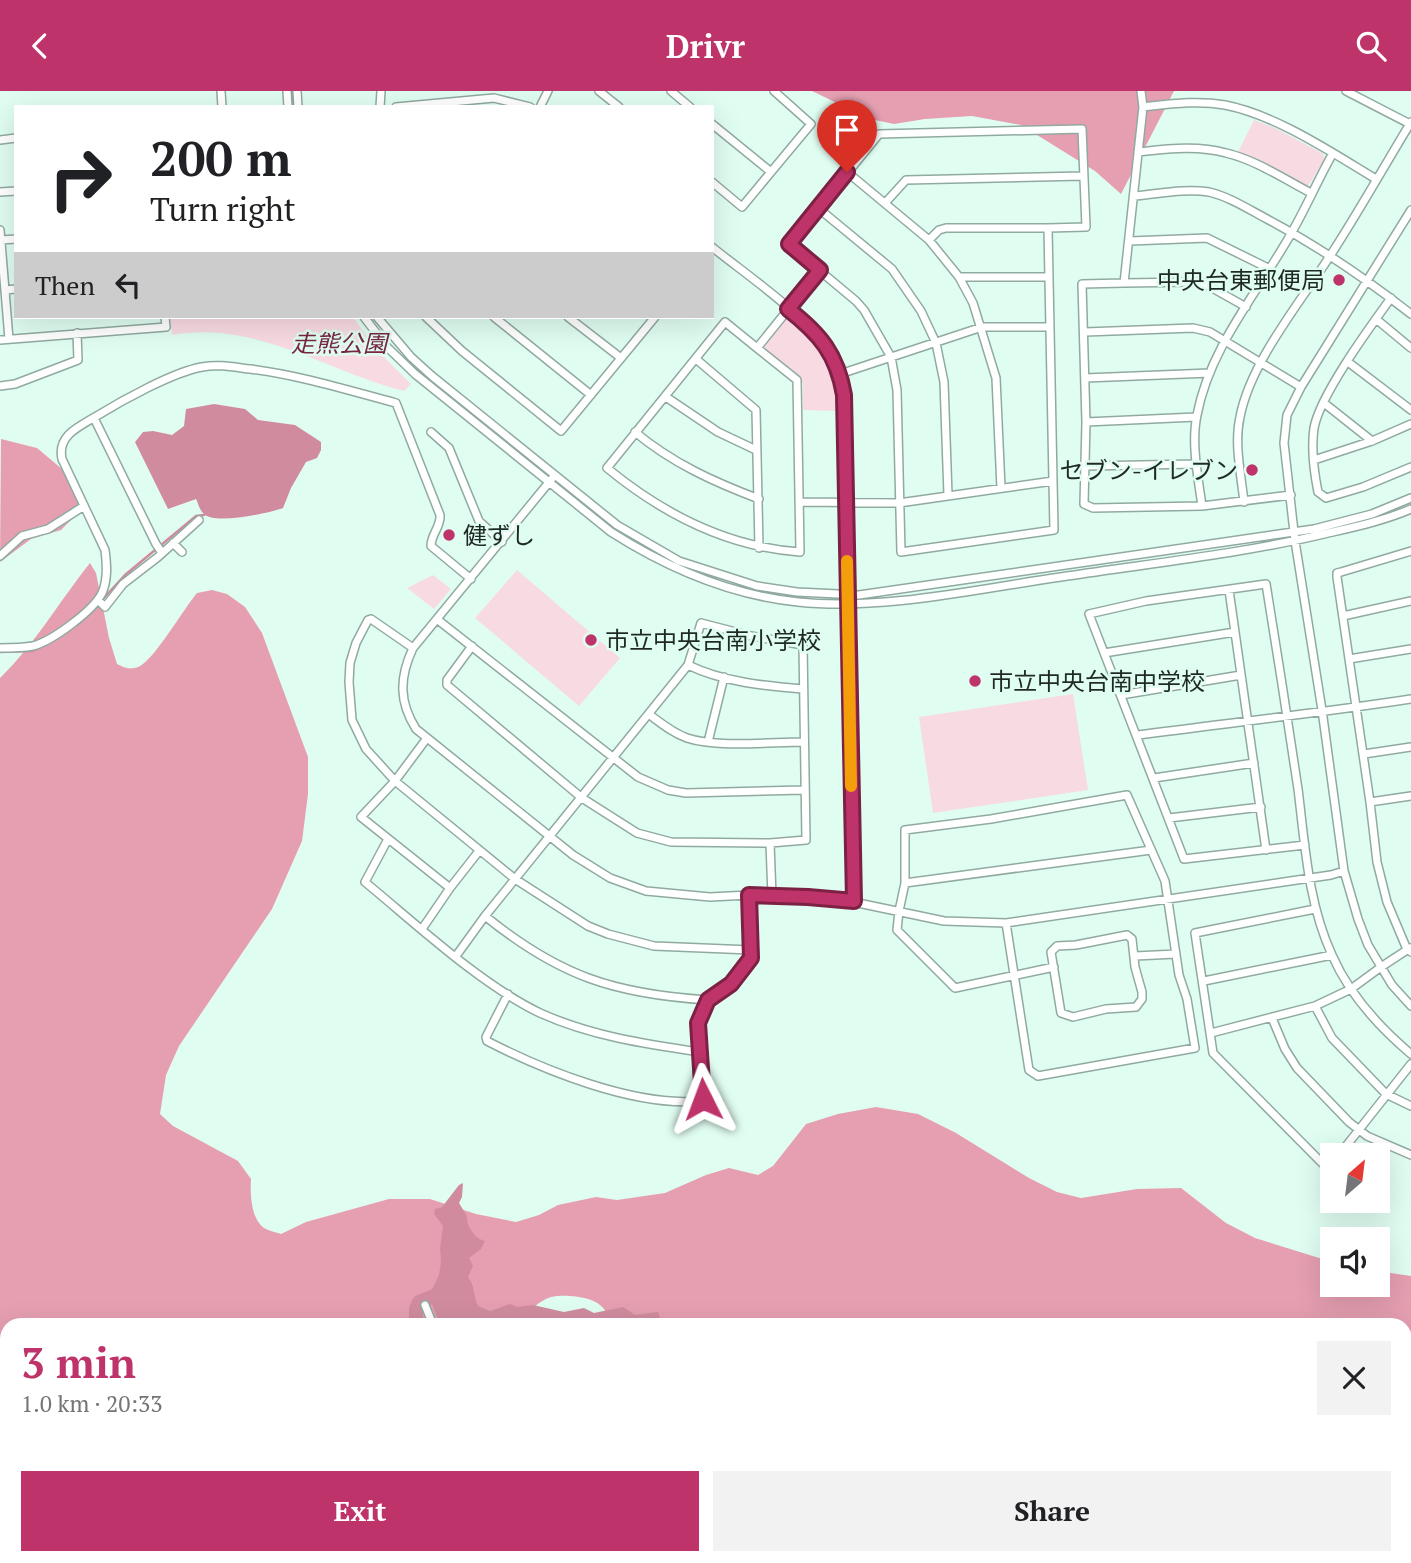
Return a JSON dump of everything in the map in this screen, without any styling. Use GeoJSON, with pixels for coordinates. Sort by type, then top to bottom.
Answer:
{"type":"FeatureCollection","features":[{"type":"Feature","properties":{"kind":"street"},"geometry":{"type":"LineString","coordinates":[[599,91],[616,105]]}},
{"type":"Feature","properties":{"kind":"street"},"geometry":{"type":"LineString","coordinates":[[671,91],[688,105]]}},
{"type":"Feature","properties":{"kind":"street"},"geometry":{"type":"LineString","coordinates":[[714,184],[742,207],[811,124],[774,91]]}},
{"type":"Feature","properties":{"kind":"street"},"geometry":{"type":"LineString","coordinates":[[1124,283],[1143,107],[1141,91]]}},
{"type":"Feature","properties":{"kind":"street"},"geometry":{"type":"LineString","coordinates":[[1244,502],[1238,445],[1242,404],[1260,363],[1330,255],[1410,123],[1346,91]]}},
{"type":"Feature","properties":{"kind":"street"},"geometry":{"type":"LineString","coordinates":[[418,105],[494,98],[522,105]]}},
{"type":"Feature","properties":{"kind":"street"},"geometry":{"type":"LineString","coordinates":[[1143,107],[1190,102],[1224,105],[1276,123],[1376,179]]}},
{"type":"Feature","properties":{"kind":"street"},"geometry":{"type":"LineString","coordinates":[[714,126],[771,171]]}},
{"type":"Feature","properties":{"kind":"street"},"geometry":{"type":"LineString","coordinates":[[929,240],[939,230],[947,228],[1086,227],[1082,129],[879,134],[789,244],[864,310],[891,357],[897,390],[901,552],[1054,530],[1048,228]]}},
{"type":"Feature","properties":{"kind":"street"},"geometry":{"type":"LineString","coordinates":[[1138,152],[1202,148],[1227,153],[1245,159],[1311,193]]}},
{"type":"Feature","properties":{"kind":"street"},"geometry":{"type":"LineString","coordinates":[[1202,506],[1197,464],[1196,417],[1210,373],[1225,341],[1292,232],[1332,153]]}},
{"type":"Feature","properties":{"kind":"street"},"geometry":{"type":"LineString","coordinates":[[847,172],[929,240],[959,277],[973,303],[996,378],[1001,488]]}},
{"type":"Feature","properties":{"kind":"street"},"geometry":{"type":"LineString","coordinates":[[886,202],[906,180],[1083,176]]}},
{"type":"Feature","properties":{"kind":"street"},"geometry":{"type":"LineString","coordinates":[[1134,196],[1186,191],[1226,197],[1330,255],[1368,280],[1411,314]]}},
{"type":"Feature","properties":{"kind":"street"},"geometry":{"type":"LineString","coordinates":[[818,208],[892,269],[921,311],[936,343],[944,383],[948,495]]}},
{"type":"Feature","properties":{"kind":"street"},"geometry":{"type":"LineString","coordinates":[[1411,210],[1301,387],[1287,415],[1283,443],[1344,871],[1357,919],[1368,945],[1392,985],[1411,1006]]}},
{"type":"Feature","properties":{"kind":"street"},"geometry":{"type":"LineString","coordinates":[[0,230],[9,339]]}},
{"type":"Feature","properties":{"kind":"street"},"geometry":{"type":"LineString","coordinates":[[1130,241],[1207,238],[1270,269]]}},
{"type":"Feature","properties":{"kind":"street"},"geometry":{"type":"LineString","coordinates":[[714,249],[820,338],[840,374],[844,395],[854,901]]}},
{"type":"Feature","properties":{"kind":"street"},"geometry":{"type":"LineString","coordinates":[[757,348],[820,270]]}},
{"type":"Feature","properties":{"kind":"street"},"geometry":{"type":"LineString","coordinates":[[959,277],[1048,277]]}},
{"type":"Feature","properties":{"kind":"street"},"geometry":{"type":"LineString","coordinates":[[1246,307],[1208,285],[1193,282],[1082,284],[1086,378],[1084,504],[1093,508],[1202,506],[1291,495]]}},
{"type":"Feature","properties":{"kind":"street"},"geometry":{"type":"LineString","coordinates":[[5,290],[14,289]]}},
{"type":"Feature","properties":{"kind":"street"},"geometry":{"type":"LineString","coordinates":[[1391,298],[1348,362],[1324,403],[1315,425],[1314,460],[1318,492],[1326,498],[1363,487],[1411,467]]}},
{"type":"Feature","properties":{"kind":"street"},"geometry":{"type":"LineString","coordinates":[[0,340],[166,327],[165,319]]}},
{"type":"Feature","properties":{"kind":"street"},"geometry":{"type":"LineString","coordinates":[[366,319],[387,347],[415,374],[611,532],[675,570],[732,590],[768,598],[799,603],[848,604],[915,598],[1295,541],[1373,523],[1411,509]]}},
{"type":"Feature","properties":{"kind":"street"},"geometry":{"type":"LineString","coordinates":[[379,319],[411,357],[432,376],[617,525],[679,561],[757,586],[848,595],[924,586],[1314,529],[1372,514],[1411,498]]}},
{"type":"Feature","properties":{"kind":"street"},"geometry":{"type":"LineString","coordinates":[[428,319],[462,351],[561,431],[650,319]]}},
{"type":"Feature","properties":{"kind":"street"},"geometry":{"type":"LineString","coordinates":[[496,319],[591,395]]}},
{"type":"Feature","properties":{"kind":"street"},"geometry":{"type":"LineString","coordinates":[[571,319],[621,358]]}},
{"type":"Feature","properties":{"kind":"street"},"geometry":{"type":"LineString","coordinates":[[1376,319],[1411,348]]}},
{"type":"Feature","properties":{"kind":"street"},"geometry":{"type":"LineString","coordinates":[[725,323],[757,348],[797,380],[800,552],[759,548],[704,529],[667,512],[607,468],[725,323]]}},
{"type":"Feature","properties":{"kind":"street"},"geometry":{"type":"LineString","coordinates":[[840,374],[982,327],[1050,327]]}},
{"type":"Feature","properties":{"kind":"street"},"geometry":{"type":"LineString","coordinates":[[1085,332],[1193,328],[1210,332],[1301,387]]}},
{"type":"Feature","properties":{"kind":"street"},"geometry":{"type":"LineString","coordinates":[[0,386],[15,384],[78,360],[77,333]]}},
{"type":"Feature","properties":{"kind":"street"},"geometry":{"type":"LineString","coordinates":[[696,359],[756,409],[759,548]]}},
{"type":"Feature","properties":{"kind":"street"},"geometry":{"type":"LineString","coordinates":[[1348,362],[1411,410]]}},
{"type":"Feature","properties":{"kind":"street"},"geometry":{"type":"LineString","coordinates":[[0,648],[33,646],[48,639],[97,600],[105,586],[105,550],[60,449],[71,433],[123,400],[199,367],[221,365],[286,374],[396,403],[440,515],[441,522],[431,539],[431,546],[471,579]]}},
{"type":"Feature","properties":{"kind":"street"},"geometry":{"type":"LineString","coordinates":[[1086,378],[1210,373]]}},
{"type":"Feature","properties":{"kind":"street"},"geometry":{"type":"LineString","coordinates":[[666,397],[718,432],[756,450]]}},
{"type":"Feature","properties":{"kind":"street"},"geometry":{"type":"LineString","coordinates":[[1324,403],[1372,441]]}},
{"type":"Feature","properties":{"kind":"street"},"geometry":{"type":"LineString","coordinates":[[1086,422],[1196,417]]}},
{"type":"Feature","properties":{"kind":"street"},"geometry":{"type":"LineString","coordinates":[[94,418],[162,553]]}},
{"type":"Feature","properties":{"kind":"street"},"geometry":{"type":"LineString","coordinates":[[1314,460],[1372,441],[1411,424]]}},
{"type":"Feature","properties":{"kind":"street"},"geometry":{"type":"LineString","coordinates":[[431,432],[449,448],[479,521],[502,542]]}},
{"type":"Feature","properties":{"kind":"street"},"geometry":{"type":"LineString","coordinates":[[635,432],[711,481],[759,499]]}},
{"type":"Feature","properties":{"kind":"street"},"geometry":{"type":"LineString","coordinates":[[1086,466],[1197,464]]}},
{"type":"Feature","properties":{"kind":"street"},"geometry":{"type":"LineString","coordinates":[[555,475],[413,648],[402,678],[402,697],[416,730],[549,838],[610,879],[646,891],[710,897],[749,895],[854,901],[944,921],[1006,922],[1344,871]]}},
{"type":"Feature","properties":{"kind":"street"},"geometry":{"type":"LineString","coordinates":[[800,502],[899,503],[1053,481]]}},
{"type":"Feature","properties":{"kind":"street"},"geometry":{"type":"LineString","coordinates":[[0,556],[22,536],[48,529],[84,506]]}},
{"type":"Feature","properties":{"kind":"street"},"geometry":{"type":"LineString","coordinates":[[97,600],[105,607],[123,584],[199,520]]}},
{"type":"Feature","properties":{"kind":"street"},"geometry":{"type":"LineString","coordinates":[[173,543],[182,552]]}},
{"type":"Feature","properties":{"kind":"street"},"geometry":{"type":"LineString","coordinates":[[1211,1033],[1315,1006],[1351,989],[1410,950],[1387,902],[1377,862],[1337,573],[1411,551]]}},
{"type":"Feature","properties":{"kind":"street"},"geometry":{"type":"LineString","coordinates":[[1305,845],[1184,859],[1089,614],[1146,601],[1266,584],[1315,909],[1332,955],[1351,989],[1386,1033],[1411,1054]]}},
{"type":"Feature","properties":{"kind":"street"},"geometry":{"type":"LineString","coordinates":[[1229,590],[1266,850]]}},
{"type":"Feature","properties":{"kind":"street"},"geometry":{"type":"LineString","coordinates":[[1343,616],[1380,610],[1411,601]]}},
{"type":"Feature","properties":{"kind":"street"},"geometry":{"type":"LineString","coordinates":[[413,648],[371,619],[356,643],[351,663],[349,682],[352,720],[366,749],[395,781],[515,879],[578,920],[608,935],[654,946],[751,950]]}},
{"type":"Feature","properties":{"kind":"street"},"geometry":{"type":"LineString","coordinates":[[438,620],[638,777],[668,790],[686,793],[804,790]]}},
{"type":"Feature","properties":{"kind":"street"},"geometry":{"type":"LineString","coordinates":[[456,956],[485,916],[582,798],[612,758],[650,715],[688,665],[701,623],[751,636],[803,645],[806,840],[688,843],[653,839],[623,827],[582,798],[447,685],[447,680],[472,646]]}},
{"type":"Feature","properties":{"kind":"street"},"geometry":{"type":"LineString","coordinates":[[1104,653],[1235,632]]}},
{"type":"Feature","properties":{"kind":"street"},"geometry":{"type":"LineString","coordinates":[[1349,659],[1411,649]]}},
{"type":"Feature","properties":{"kind":"street"},"geometry":{"type":"LineString","coordinates":[[688,665],[703,673],[769,686],[803,689]]}},
{"type":"Feature","properties":{"kind":"street"},"geometry":{"type":"LineString","coordinates":[[1121,695],[1241,675]]}},
{"type":"Feature","properties":{"kind":"street"},"geometry":{"type":"LineString","coordinates":[[708,742],[724,677]]}},
{"type":"Feature","properties":{"kind":"street"},"geometry":{"type":"LineString","coordinates":[[1138,735],[1411,699]]}},
{"type":"Feature","properties":{"kind":"street"},"geometry":{"type":"LineString","coordinates":[[650,715],[687,738],[708,742],[804,742]]}},
{"type":"Feature","properties":{"kind":"street"},"geometry":{"type":"LineString","coordinates":[[427,739],[395,781],[360,817],[450,888]]}},
{"type":"Feature","properties":{"kind":"street"},"geometry":{"type":"LineString","coordinates":[[1364,754],[1411,747]]}},
{"type":"Feature","properties":{"kind":"street"},"geometry":{"type":"LineString","coordinates":[[1154,778],[1254,763]]}},
{"type":"Feature","properties":{"kind":"street"},"geometry":{"type":"LineString","coordinates":[[1006,922],[1015,975],[1029,1070],[1038,1076],[1195,1048],[1165,881],[1127,795],[991,819],[905,830],[905,883],[898,911],[897,930],[955,988],[1015,975],[1054,967]]}},
{"type":"Feature","properties":{"kind":"street"},"geometry":{"type":"LineString","coordinates":[[1370,802],[1411,796]]}},
{"type":"Feature","properties":{"kind":"street"},"geometry":{"type":"LineString","coordinates":[[1169,818],[1261,807]]}},
{"type":"Feature","properties":{"kind":"street"},"geometry":{"type":"LineString","coordinates":[[388,839],[365,882],[456,956],[508,994],[541,1013],[602,1035],[629,1042],[700,1052]]}},
{"type":"Feature","properties":{"kind":"street"},"geometry":{"type":"LineString","coordinates":[[770,843],[772,896]]}},
{"type":"Feature","properties":{"kind":"street"},"geometry":{"type":"LineString","coordinates":[[422,929],[479,851]]}},
{"type":"Feature","properties":{"kind":"street"},"geometry":{"type":"LineString","coordinates":[[905,883],[1151,851]]}},
{"type":"Feature","properties":{"kind":"street"},"geometry":{"type":"LineString","coordinates":[[508,994],[486,1037],[487,1041],[521,1058],[606,1089],[649,1097],[699,1101],[703,1099],[698,1023],[708,1000],[731,984],[751,958],[749,895]]}},
{"type":"Feature","properties":{"kind":"street"},"geometry":{"type":"LineString","coordinates":[[1315,909],[1195,933],[1213,1053],[1320,1161]]}},
{"type":"Feature","properties":{"kind":"street"},"geometry":{"type":"LineString","coordinates":[[485,916],[548,961],[592,981],[672,998],[708,1000]]}},
{"type":"Feature","properties":{"kind":"street"},"geometry":{"type":"LineString","coordinates":[[1128,935],[1132,939],[1142,999],[1136,1007],[1106,1009],[1073,1017],[1061,1013],[1054,967],[1051,953],[1057,946],[1128,935]]}},
{"type":"Feature","properties":{"kind":"street"},"geometry":{"type":"LineString","coordinates":[[1135,955],[1176,954]]}},
{"type":"Feature","properties":{"kind":"street"},"geometry":{"type":"LineString","coordinates":[[1203,981],[1332,955]]}},
{"type":"Feature","properties":{"kind":"street"},"geometry":{"type":"LineString","coordinates":[[1315,1006],[1332,1038],[1385,1094],[1411,1106]]}},
{"type":"Feature","properties":{"kind":"street"},"geometry":{"type":"LineString","coordinates":[[1272,1019],[1297,1068],[1358,1129],[1367,1136],[1411,1155]]}},
{"type":"Feature","properties":{"kind":"street"},"geometry":{"type":"LineString","coordinates":[[1348,1143],[1411,1063]]}},
{"type":"Feature","properties":{"kind":"street"},"geometry":{"type":"LineString","coordinates":[[425,1305],[430,1318]]}},
{"type":"Feature","properties":{"kind":"green space"},"geometry":{"type":"Polygon","coordinates":[[[1254,120],[1322,153],[1325,158],[1309,185],[1306,186],[1238,152],[1254,120]]]}},
{"type":"Feature","properties":{"kind":"green space"},"geometry":{"type":"Polygon","coordinates":[[[784,318],[809,339],[824,359],[833,381],[837,411],[803,410],[803,385],[800,377],[763,348],[763,344],[784,318]]]}},
{"type":"Feature","properties":{"kind":"green space","name":"走熊公園"},"geometry":{"type":"Polygon","coordinates":[[[170,319],[354,319],[377,350],[411,384],[404,391],[290,350],[232,335],[203,332],[172,335],[170,319]]]}},
{"type":"Feature","properties":{"kind":"green space"},"geometry":{"type":"Polygon","coordinates":[[[517,570],[620,658],[579,706],[475,618],[517,570]]]}},
{"type":"Feature","properties":{"kind":"green space"},"geometry":{"type":"Polygon","coordinates":[[[433,575],[451,589],[434,609],[407,588],[433,575]]]}},
{"type":"Feature","properties":{"kind":"green space"},"geometry":{"type":"Polygon","coordinates":[[[1073,694],[1088,790],[933,813],[919,717],[1073,694]]]}},
{"type":"Feature","properties":{"kind":"shaded area"},"geometry":{"type":"Polygon","coordinates":[[[812,91],[1174,91],[1121,194],[1095,171],[1021,125],[972,116],[894,124],[870,119],[812,91]]]}},
{"type":"Feature","properties":{"kind":"shaded area"},"geometry":{"type":"Polygon","coordinates":[[[214,404],[245,409],[258,420],[295,425],[321,442],[317,458],[306,462],[283,508],[255,515],[219,518],[204,514],[196,499],[168,509],[135,442],[143,432],[172,435],[184,426],[186,409],[214,404]]]}},
{"type":"Feature","properties":{"kind":"shaded area"},"geometry":{"type":"Polygon","coordinates":[[[1,439],[37,448],[62,469],[84,507],[61,530],[31,539],[0,562],[1,439]]]}},
{"type":"Feature","properties":{"kind":"shaded area"},"geometry":{"type":"Polygon","coordinates":[[[90,563],[96,573],[117,664],[132,668],[144,663],[197,593],[212,590],[227,594],[245,607],[262,633],[308,757],[308,794],[302,841],[272,909],[179,1046],[166,1075],[160,1114],[173,1126],[238,1161],[251,1179],[254,1212],[264,1228],[281,1234],[306,1222],[389,1199],[430,1199],[476,1214],[516,1222],[539,1215],[558,1205],[596,1197],[617,1200],[665,1193],[729,1168],[758,1175],[773,1166],[806,1124],[838,1114],[876,1107],[918,1114],[1057,1192],[1081,1198],[1137,1189],[1181,1188],[1226,1223],[1255,1238],[1320,1258],[1320,1297],[1390,1297],[1390,1273],[1411,1276],[1411,1318],[608,1318],[605,1311],[594,1301],[564,1296],[551,1297],[541,1302],[523,1318],[0,1318],[0,678],[13,665],[90,563]]]}},
{"type":"Feature","properties":{"kind":"shaded area"},"geometry":{"type":"Polygon","coordinates":[[[463,1183],[459,1203],[467,1216],[468,1224],[478,1238],[485,1241],[481,1249],[469,1258],[473,1266],[468,1277],[478,1306],[490,1311],[510,1304],[517,1307],[533,1305],[564,1312],[584,1308],[594,1313],[623,1307],[635,1315],[658,1312],[660,1318],[437,1318],[429,1296],[439,1275],[443,1226],[434,1214],[435,1209],[442,1207],[463,1183]]]}},
{"type":"Feature","properties":{"kind":"waterway"},"geometry":{"type":"LineString","coordinates":[[90,613],[125,575],[196,516],[204,515]]}},
{"type":"Feature","properties":{"kind":"waterway"},"geometry":{"type":"LineString","coordinates":[[0,652],[33,651],[50,642]]}},
{"type":"Feature","properties":{"kind":"waterway"},"geometry":{"type":"LineString","coordinates":[[416,1318],[419,1302],[446,1289]]}},
{"type":"Feature","properties":{"kind":"slow traffic"},"geometry":{"type":"LineString","coordinates":[[847,561],[851,786]]}},
{"type":"Feature","properties":{"kind":"place","name":"中央台東郵便局"},"geometry":{"type":"Point","coordinates":[1339,280]}},
{"type":"Feature","properties":{"kind":"place","name":"セブン-イレブン"},"geometry":{"type":"Point","coordinates":[1252,470]}},
{"type":"Feature","properties":{"kind":"place","name":"健ずし"},"geometry":{"type":"Point","coordinates":[449,535]}},
{"type":"Feature","properties":{"kind":"place","name":"市立中央台南小学校"},"geometry":{"type":"Point","coordinates":[591,640]}},
{"type":"Feature","properties":{"kind":"place","name":"市立中央台南中学校"},"geometry":{"type":"Point","coordinates":[975,681]}},
{"type":"Feature","properties":{"kind":"route"},"geometry":{"type":"LineString","coordinates":[[703,1099],[698,1023],[708,1000],[731,984],[751,958],[749,895],[854,901],[844,395],[840,371],[827,348],[812,328],[788,309],[820,270],[789,244],[847,172]]}}]}
